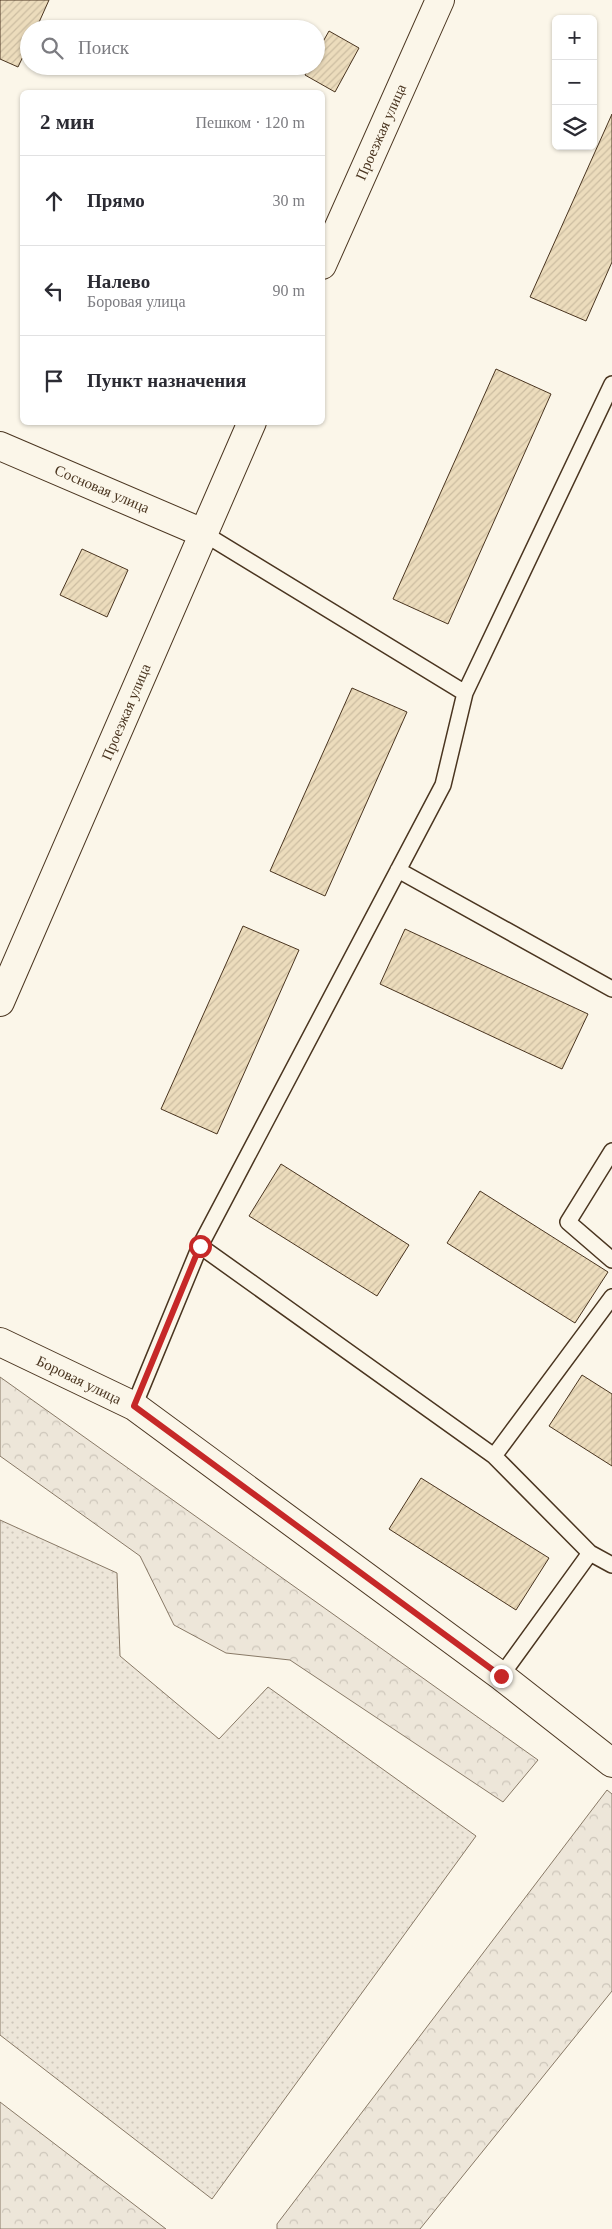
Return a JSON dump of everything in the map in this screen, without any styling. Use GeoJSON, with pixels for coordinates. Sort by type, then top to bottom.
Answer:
{"type":"FeatureCollection","features":[{"type":"Feature","properties":{"kind":"street","name":"Проезжая улица"},"geometry":{"type":"LineString","coordinates":[[325,258],[440,0]]}},
{"type":"Feature","properties":{"kind":"street","name":"Проезжая улица"},"geometry":{"type":"LineString","coordinates":[[0,1002],[251,425]]}},
{"type":"Feature","properties":{"kind":"street","name":"Сосновая улица"},"geometry":{"type":"LineString","coordinates":[[0,446],[203,533]]}},
{"type":"Feature","properties":{"kind":"street","name":"Боровая улица"},"geometry":{"type":"LineString","coordinates":[[0,1342],[134,1406],[501,1676],[612,1763]]}},
{"type":"Feature","properties":{"kind":"lane"},"geometry":{"type":"LineString","coordinates":[[134,1406],[200,1246],[443,785],[465,693],[612,384]]}},
{"type":"Feature","properties":{"kind":"lane"},"geometry":{"type":"LineString","coordinates":[[203,533],[465,693]]}},
{"type":"Feature","properties":{"kind":"lane"},"geometry":{"type":"LineString","coordinates":[[398,870],[612,989]]}},
{"type":"Feature","properties":{"kind":"lane"},"geometry":{"type":"LineString","coordinates":[[612,1151],[568,1222],[612,1260]]}},
{"type":"Feature","properties":{"kind":"lane"},"geometry":{"type":"LineString","coordinates":[[200,1246],[494,1456],[590,1553],[612,1565]]}},
{"type":"Feature","properties":{"kind":"lane"},"geometry":{"type":"LineString","coordinates":[[494,1456],[612,1297]]}},
{"type":"Feature","properties":{"kind":"lane"},"geometry":{"type":"LineString","coordinates":[[501,1676],[590,1553]]}},
{"type":"Feature","properties":{"kind":"green space"},"geometry":{"type":"Polygon","coordinates":[[[0,1377],[538,1760],[503,1802],[290,1660],[226,1653],[174,1625],[140,1556],[0,1456],[0,1377]]]}},
{"type":"Feature","properties":{"kind":"green space"},"geometry":{"type":"Polygon","coordinates":[[[0,1520],[117,1573],[120,1656],[219,1739],[268,1687],[476,1836],[212,2199],[0,2035],[0,1520]]]}},
{"type":"Feature","properties":{"kind":"green space"},"geometry":{"type":"Polygon","coordinates":[[[607,1790],[612,1794],[612,1991],[420,2229],[277,2229],[277,2224],[607,1790]]]}},
{"type":"Feature","properties":{"kind":"green space"},"geometry":{"type":"Polygon","coordinates":[[[0,2102],[166,2229],[0,2229],[0,2102]]]}},
{"type":"Feature","properties":{"kind":"building"},"geometry":{"type":"Polygon","coordinates":[[[0,0],[49,0],[40,20],[20,20],[20,63],[18,67],[0,59],[0,0]]]}},
{"type":"Feature","properties":{"kind":"building"},"geometry":{"type":"Polygon","coordinates":[[[329,31],[359,48],[335,92],[305,75],[325,75],[325,38],[329,31]]]}},
{"type":"Feature","properties":{"kind":"building"},"geometry":{"type":"Polygon","coordinates":[[[612,114],[612,262],[586,321],[530,297],[612,114]]]}},
{"type":"Feature","properties":{"kind":"building"},"geometry":{"type":"Polygon","coordinates":[[[496,369],[551,394],[448,624],[393,599],[496,369]]]}},
{"type":"Feature","properties":{"kind":"building"},"geometry":{"type":"Polygon","coordinates":[[[82,549],[128,570],[107,617],[60,595],[82,549]]]}},
{"type":"Feature","properties":{"kind":"building"},"geometry":{"type":"Polygon","coordinates":[[[352,688],[407,712],[325,896],[270,871],[352,688]]]}},
{"type":"Feature","properties":{"kind":"building"},"geometry":{"type":"Polygon","coordinates":[[[243,926],[299,950],[217,1134],[161,1109],[243,926]]]}},
{"type":"Feature","properties":{"kind":"building"},"geometry":{"type":"Polygon","coordinates":[[[405,929],[588,1014],[562,1069],[380,984],[405,929]]]}},
{"type":"Feature","properties":{"kind":"building"},"geometry":{"type":"Polygon","coordinates":[[[281,1164],[409,1245],[377,1296],[249,1216],[281,1164]]]}},
{"type":"Feature","properties":{"kind":"building"},"geometry":{"type":"Polygon","coordinates":[[[480,1191],[608,1272],[575,1323],[447,1243],[480,1191]]]}},
{"type":"Feature","properties":{"kind":"building"},"geometry":{"type":"Polygon","coordinates":[[[582,1375],[612,1394],[612,1466],[549,1426],[582,1375]]]}},
{"type":"Feature","properties":{"kind":"building"},"geometry":{"type":"Polygon","coordinates":[[[421,1478],[549,1558],[516,1610],[389,1529],[421,1478]]]}},
{"type":"Feature","properties":{"kind":"route"},"geometry":{"type":"LineString","coordinates":[[200,1246],[134,1406],[501,1676]]}}]}
